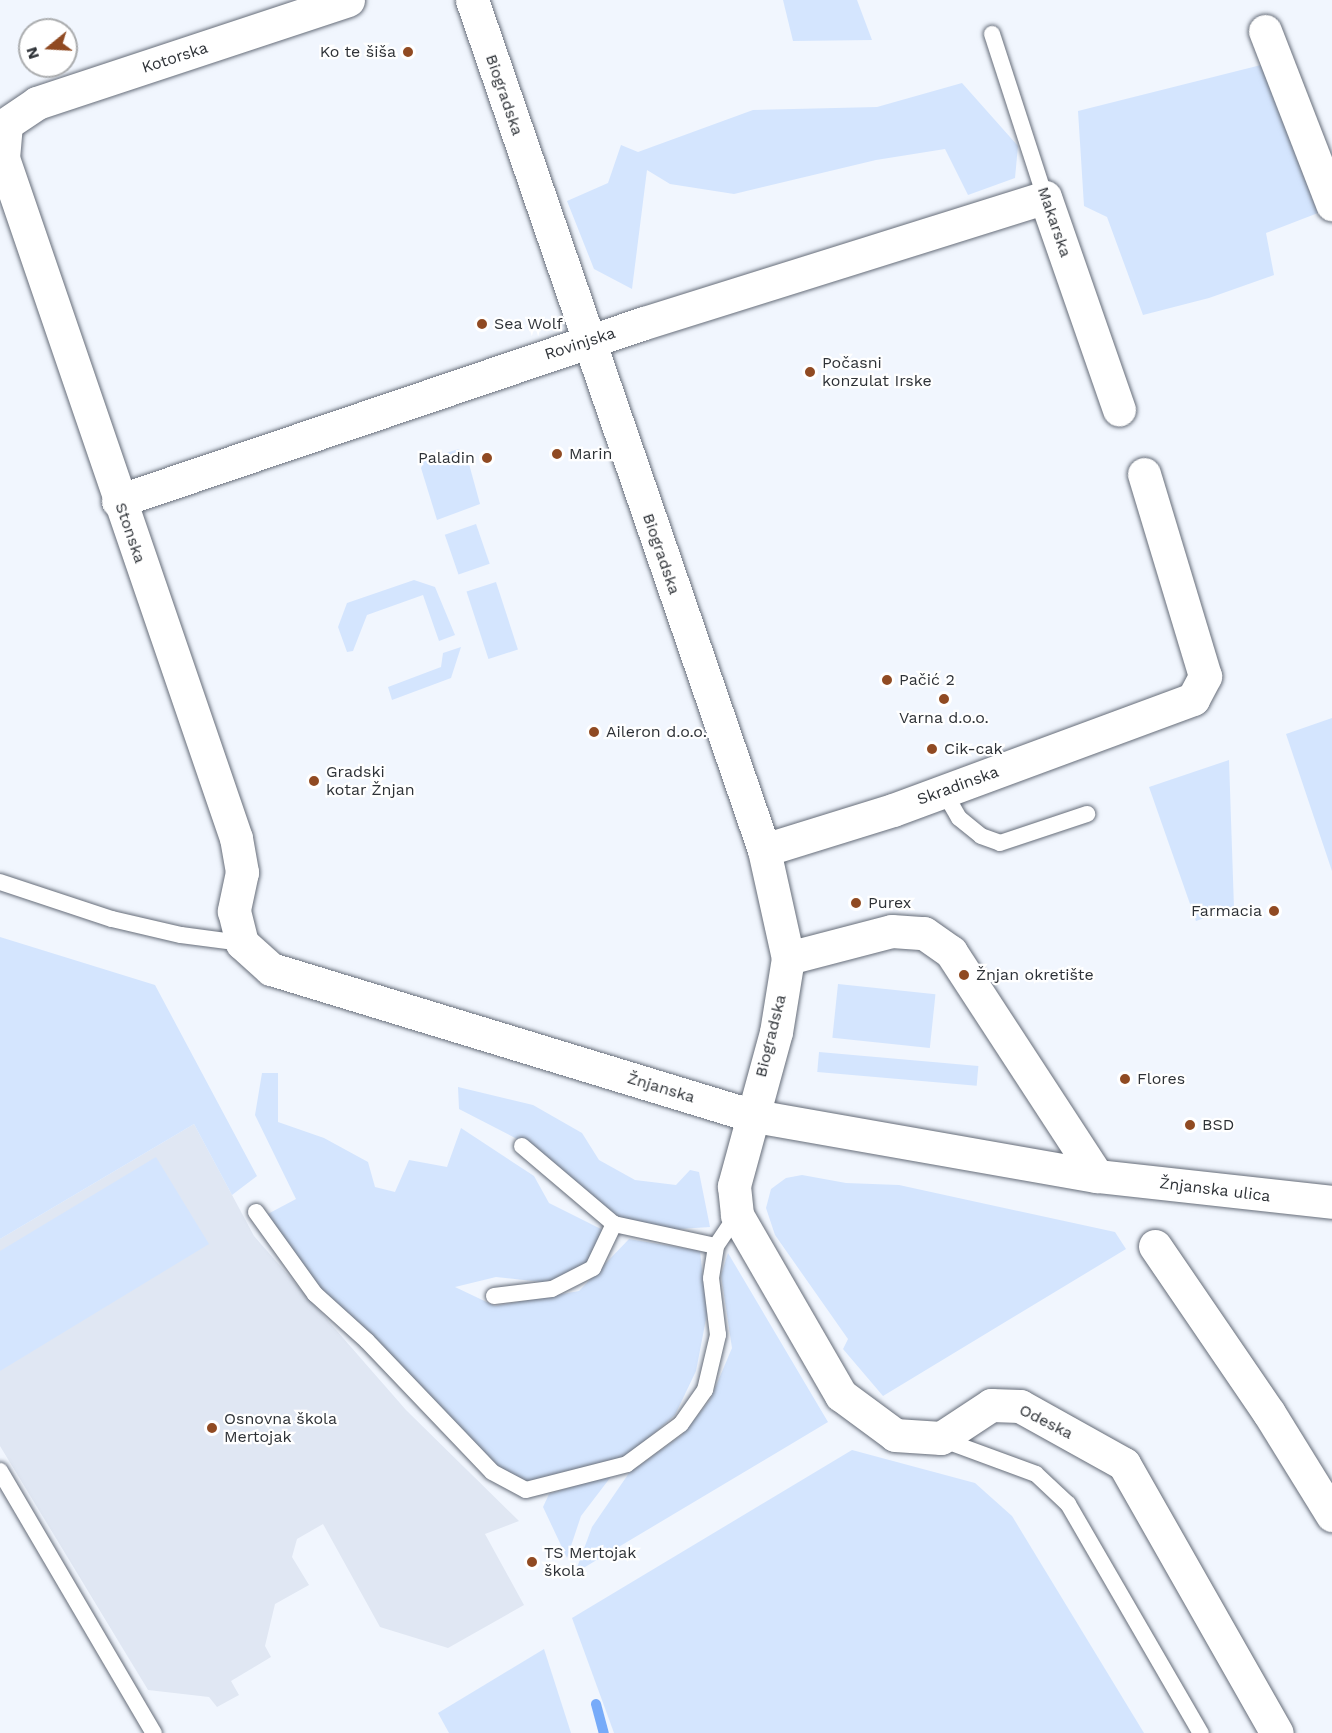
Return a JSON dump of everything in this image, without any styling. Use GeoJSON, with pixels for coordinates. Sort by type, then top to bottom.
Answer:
{"type":"FeatureCollection","features":[{"type":"Feature","properties":{"kind":"street","name":"Kotorska"},"geometry":{"type":"LineString","coordinates":[[6,124],[37,103],[348,0]]}},
{"type":"Feature","properties":{"kind":"street","name":"Biogradska"},"geometry":{"type":"LineString","coordinates":[[472,0],[764,850],[788,958],[776,1032],[750,1115]]}},
{"type":"Feature","properties":{"kind":"street"},"geometry":{"type":"LineString","coordinates":[[1265,31],[1332,204]]}},
{"type":"Feature","properties":{"kind":"street","name":"Stonska"},"geometry":{"type":"LineString","coordinates":[[6,124],[3,158],[118,501],[236,838],[242,872],[234,911],[242,943]]}},
{"type":"Feature","properties":{"kind":"street","name":"Rovinjska"},"geometry":{"type":"LineString","coordinates":[[118,501],[588,342],[1045,197]]}},
{"type":"Feature","properties":{"kind":"street","name":"Makarska"},"geometry":{"type":"LineString","coordinates":[[1045,197],[1119,409]]}},
{"type":"Feature","properties":{"kind":"street","name":"Skradinska"},"geometry":{"type":"LineString","coordinates":[[764,850],[944,792],[1194,699],[1205,676],[1144,474]]}},
{"type":"Feature","properties":{"kind":"street"},"geometry":{"type":"LineString","coordinates":[[788,958],[892,931],[924,933],[951,952],[1097,1176]]}},
{"type":"Feature","properties":{"kind":"street","name":"Žnjanska"},"geometry":{"type":"LineString","coordinates":[[242,943],[271,969],[750,1115],[1097,1176]]}},
{"type":"Feature","properties":{"kind":"street"},"geometry":{"type":"LineString","coordinates":[[750,1115],[734,1186],[737,1215],[841,1395],[895,1435],[941,1438]]}},
{"type":"Feature","properties":{"kind":"street","name":"Žnjanska ulica"},"geometry":{"type":"LineString","coordinates":[[1097,1176],[1332,1202]]}},
{"type":"Feature","properties":{"kind":"street"},"geometry":{"type":"LineString","coordinates":[[1155,1245],[1269,1413],[1332,1515]]}},
{"type":"Feature","properties":{"kind":"street","name":"Odeska"},"geometry":{"type":"LineString","coordinates":[[941,1438],[992,1405],[1020,1406],[1124,1464],[1277,1733]]}},
{"type":"Feature","properties":{"kind":"lane","name":"Makarska"},"geometry":{"type":"LineString","coordinates":[[992,34],[1045,197]]}},
{"type":"Feature","properties":{"kind":"lane"},"geometry":{"type":"LineString","coordinates":[[944,792],[959,818],[981,836],[1000,843],[1087,814]]}},
{"type":"Feature","properties":{"kind":"lane"},"geometry":{"type":"LineString","coordinates":[[0,882],[112,919],[181,935],[242,943]]}},
{"type":"Feature","properties":{"kind":"lane"},"geometry":{"type":"LineString","coordinates":[[522,1146],[614,1224],[716,1246]]}},
{"type":"Feature","properties":{"kind":"lane"},"geometry":{"type":"LineString","coordinates":[[256,1212],[315,1294],[367,1341],[492,1472],[526,1490],[627,1464],[681,1424],[705,1390],[718,1335],[711,1278],[716,1246],[737,1215]]}},
{"type":"Feature","properties":{"kind":"lane"},"geometry":{"type":"LineString","coordinates":[[494,1296],[552,1289],[593,1268],[614,1224]]}},
{"type":"Feature","properties":{"kind":"lane"},"geometry":{"type":"LineString","coordinates":[[941,1438],[1036,1474],[1068,1504],[1201,1733]]}},
{"type":"Feature","properties":{"kind":"lane"},"geometry":{"type":"LineString","coordinates":[[0,1471],[154,1733]]}},
{"type":"Feature","properties":{"kind":"shaded area"},"geometry":{"type":"Polygon","coordinates":[[[783,0],[857,0],[872,40],[793,41],[783,0]]]}},
{"type":"Feature","properties":{"kind":"shaded area"},"geometry":{"type":"Polygon","coordinates":[[[1261,65],[1318,213],[1266,233],[1274,275],[1209,298],[1143,315],[1107,217],[1084,206],[1078,111],[1261,65]]]}},
{"type":"Feature","properties":{"kind":"shaded area"},"geometry":{"type":"Polygon","coordinates":[[[962,83],[1018,146],[1015,178],[968,195],[945,149],[876,160],[734,194],[670,184],[647,170],[632,289],[594,269],[567,201],[608,183],[621,145],[638,152],[753,110],[877,107],[962,83]]]}},
{"type":"Feature","properties":{"kind":"shaded area"},"geometry":{"type":"Polygon","coordinates":[[[458,449],[466,453],[480,504],[437,520],[421,468],[424,461],[458,449]]]}},
{"type":"Feature","properties":{"kind":"shaded area"},"geometry":{"type":"Polygon","coordinates":[[[476,524],[490,564],[458,574],[445,535],[476,524]]]}},
{"type":"Feature","properties":{"kind":"shaded area"},"geometry":{"type":"Polygon","coordinates":[[[414,580],[435,587],[455,635],[439,641],[423,595],[367,615],[353,651],[347,652],[338,627],[347,603],[414,580]]]}},
{"type":"Feature","properties":{"kind":"shaded area"},"geometry":{"type":"Polygon","coordinates":[[[496,582],[518,650],[488,659],[467,592],[496,582]]]}},
{"type":"Feature","properties":{"kind":"shaded area"},"geometry":{"type":"Polygon","coordinates":[[[461,647],[451,678],[392,700],[388,687],[441,667],[443,653],[461,647]]]}},
{"type":"Feature","properties":{"kind":"shaded area"},"geometry":{"type":"Polygon","coordinates":[[[1332,718],[1332,871],[1286,734],[1332,718]]]}},
{"type":"Feature","properties":{"kind":"shaded area"},"geometry":{"type":"Polygon","coordinates":[[[1229,760],[1234,908],[1196,921],[1149,787],[1229,760]]]}},
{"type":"Feature","properties":{"kind":"shaded area"},"geometry":{"type":"Polygon","coordinates":[[[0,937],[155,985],[257,1176],[232,1195],[194,1124],[0,1239],[0,937]]]}},
{"type":"Feature","properties":{"kind":"shaded area"},"geometry":{"type":"Polygon","coordinates":[[[838,984],[935,994],[930,1048],[832,1038],[838,984]]]}},
{"type":"Feature","properties":{"kind":"shaded area"},"geometry":{"type":"Polygon","coordinates":[[[819,1052],[978,1066],[977,1086],[817,1072],[819,1052]]]}},
{"type":"Feature","properties":{"kind":"shaded area"},"geometry":{"type":"Polygon","coordinates":[[[262,1073],[278,1073],[278,1122],[324,1138],[368,1162],[375,1187],[395,1192],[409,1160],[447,1167],[461,1128],[534,1176],[549,1203],[603,1230],[585,1266],[551,1283],[496,1277],[455,1287],[495,1306],[579,1291],[629,1239],[700,1251],[707,1314],[696,1371],[675,1415],[625,1458],[527,1484],[493,1467],[322,1294],[264,1216],[296,1199],[255,1115],[262,1073]]]}},
{"type":"Feature","properties":{"kind":"shaded area"},"geometry":{"type":"Polygon","coordinates":[[[458,1087],[533,1105],[582,1133],[599,1160],[635,1180],[676,1185],[690,1170],[699,1172],[710,1227],[664,1230],[617,1217],[519,1140],[459,1109],[458,1087]]]}},
{"type":"Feature","properties":{"kind":"shaded area","name":"Osnovna škola Mertojak"},"geometry":{"type":"Polygon","coordinates":[[[194,1124],[254,1236],[406,1410],[519,1521],[485,1534],[524,1605],[448,1648],[380,1627],[323,1524],[297,1539],[292,1557],[309,1585],[275,1604],[265,1646],[271,1657],[231,1681],[239,1695],[217,1707],[209,1697],[148,1690],[0,1446],[0,1239],[194,1124]]]}},
{"type":"Feature","properties":{"kind":"shaded area"},"geometry":{"type":"Polygon","coordinates":[[[156,1157],[209,1244],[0,1371],[0,1251],[156,1157]]]}},
{"type":"Feature","properties":{"kind":"shaded area"},"geometry":{"type":"Polygon","coordinates":[[[802,1175],[846,1183],[899,1185],[1115,1232],[1126,1249],[883,1396],[843,1349],[848,1339],[775,1235],[766,1208],[771,1189],[786,1178],[802,1175]]]}},
{"type":"Feature","properties":{"kind":"shaded area"},"geometry":{"type":"Polygon","coordinates":[[[728,1253],[828,1422],[575,1573],[592,1527],[629,1473],[682,1435],[710,1400],[732,1348],[721,1275],[728,1253]]]}},
{"type":"Feature","properties":{"kind":"shaded area"},"geometry":{"type":"Polygon","coordinates":[[[852,1450],[975,1483],[1012,1516],[1144,1733],[614,1733],[572,1618],[852,1450]]]}},
{"type":"Feature","properties":{"kind":"shaded area"},"geometry":{"type":"Polygon","coordinates":[[[613,1474],[581,1516],[567,1558],[543,1507],[549,1494],[613,1474]]]}},
{"type":"Feature","properties":{"kind":"shaded area"},"geometry":{"type":"Polygon","coordinates":[[[544,1649],[571,1733],[449,1733],[438,1713],[544,1649]]]}},
{"type":"Feature","properties":{"kind":"waterway"},"geometry":{"type":"LineString","coordinates":[[596,1704],[604,1733]]}},
{"type":"Feature","properties":{"kind":"place","name":"Ko te šiša"},"geometry":{"type":"Point","coordinates":[408,52]}},
{"type":"Feature","properties":{"kind":"place","name":"Sea Wolf"},"geometry":{"type":"Point","coordinates":[482,324]}},
{"type":"Feature","properties":{"kind":"place","name":"Počasni konzulat Irske"},"geometry":{"type":"Point","coordinates":[810,372]}},
{"type":"Feature","properties":{"kind":"place","name":"Marin"},"geometry":{"type":"Point","coordinates":[557,454]}},
{"type":"Feature","properties":{"kind":"place","name":"Paladin"},"geometry":{"type":"Point","coordinates":[487,458]}},
{"type":"Feature","properties":{"kind":"place","name":"Pačić 2"},"geometry":{"type":"Point","coordinates":[887,680]}},
{"type":"Feature","properties":{"kind":"place","name":"Varna d.o.o."},"geometry":{"type":"Point","coordinates":[944,699]}},
{"type":"Feature","properties":{"kind":"place","name":"Aileron d.o.o."},"geometry":{"type":"Point","coordinates":[594,732]}},
{"type":"Feature","properties":{"kind":"place","name":"Cik-cak"},"geometry":{"type":"Point","coordinates":[932,749]}},
{"type":"Feature","properties":{"kind":"place","name":"Gradski kotar Žnjan"},"geometry":{"type":"Point","coordinates":[314,781]}},
{"type":"Feature","properties":{"kind":"place","name":"Purex"},"geometry":{"type":"Point","coordinates":[856,903]}},
{"type":"Feature","properties":{"kind":"place","name":"Farmacia"},"geometry":{"type":"Point","coordinates":[1274,911]}},
{"type":"Feature","properties":{"kind":"place","name":"Žnjan okretište"},"geometry":{"type":"Point","coordinates":[964,975]}},
{"type":"Feature","properties":{"kind":"place","name":"Flores"},"geometry":{"type":"Point","coordinates":[1125,1079]}},
{"type":"Feature","properties":{"kind":"place","name":"BSD"},"geometry":{"type":"Point","coordinates":[1190,1125]}},
{"type":"Feature","properties":{"kind":"place","name":"Osnovna škola Mertojak"},"geometry":{"type":"Point","coordinates":[212,1428]}},
{"type":"Feature","properties":{"kind":"place","name":"TS Mertojak škola"},"geometry":{"type":"Point","coordinates":[532,1562]}}]}
